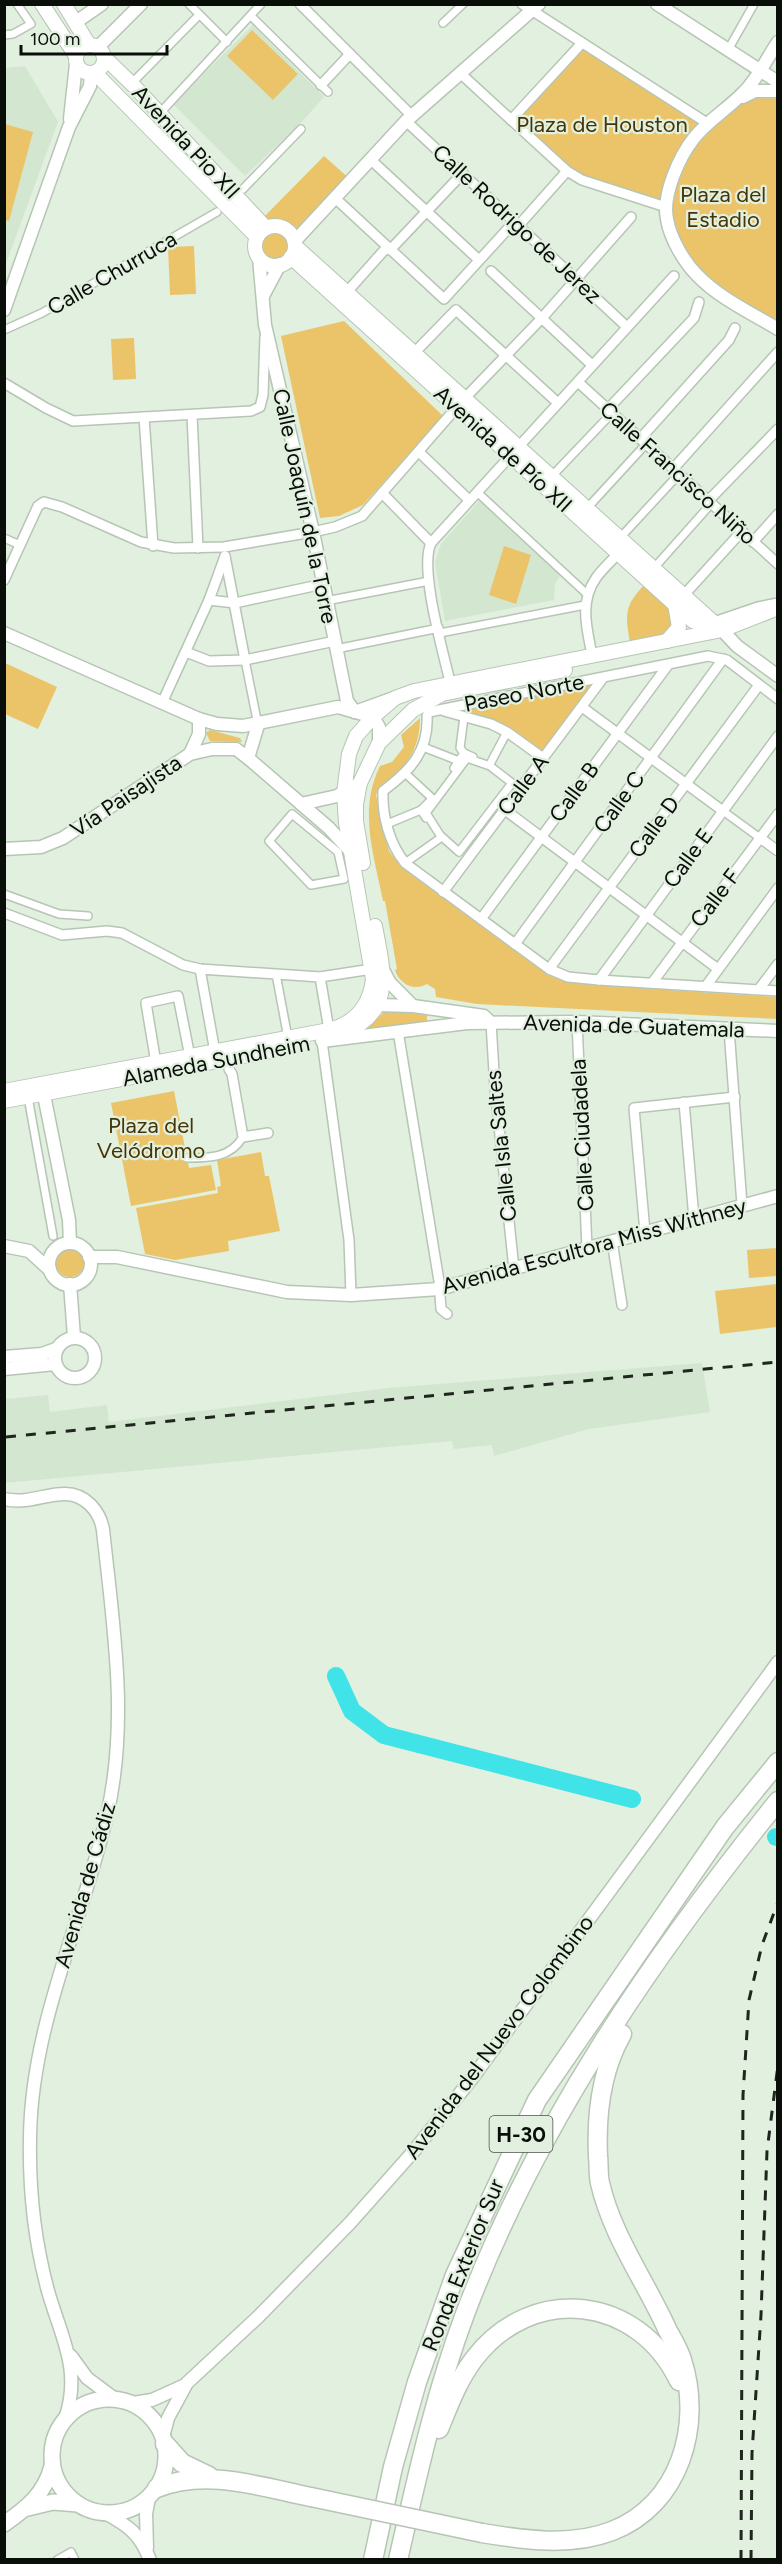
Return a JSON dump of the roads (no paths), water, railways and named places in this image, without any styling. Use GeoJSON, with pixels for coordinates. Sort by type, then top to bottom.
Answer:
{"type":"FeatureCollection","features":[{"type":"Feature","properties":{"kind":"highway","name":"Ronda Exterior Sur"},"geometry":{"type":"LineString","coordinates":[[372,2559],[417,2382],[455,2275],[537,2100],[725,1827],[777,1762]]}},
{"type":"Feature","properties":{"kind":"highway","name":"Ronda Exterior Sur"},"geometry":{"type":"LineString","coordinates":[[398,2559],[440,2388],[484,2267],[525,2178],[559,2114],[639,1985],[777,1800]]}},
{"type":"Feature","properties":{"kind":"highway"},"geometry":{"type":"LineString","coordinates":[[164,2441],[182,2463],[204,2475],[482,2533],[540,2541],[577,2539],[611,2531],[634,2521],[655,2503],[683,2457],[689,2430],[689,2403],[682,2360],[656,2304],[617,2233],[600,2182],[597,2118],[611,2053],[684,1925]]}},
{"type":"Feature","properties":{"kind":"highway"},"geometry":{"type":"LineString","coordinates":[[413,2491],[457,2386],[474,2358],[498,2335],[526,2318],[550,2310],[582,2308],[612,2316],[632,2325],[651,2340],[669,2361],[689,2403]]}},
{"type":"Feature","properties":{"kind":"highway"},"geometry":{"type":"LineString","coordinates":[[153,2492],[193,2478],[223,2480]]}},
{"type":"Feature","properties":{"kind":"main road"},"geometry":{"type":"LineString","coordinates":[[42,4],[76,60],[84,72],[93,73],[101,69],[97,50],[79,49],[76,60]]}},
{"type":"Feature","properties":{"kind":"main road","name":"Avenida Pio XII"},"geometry":{"type":"LineString","coordinates":[[64,4],[97,50],[160,113],[262,232]]}},
{"type":"Feature","properties":{"kind":"main road","name":"Avenida Pio XII"},"geometry":{"type":"LineString","coordinates":[[93,73],[262,232]]}},
{"type":"Feature","properties":{"kind":"main road"},"geometry":{"type":"LineString","coordinates":[[273,226],[287,230],[290,252],[272,265],[259,258],[255,244],[262,232],[273,226]]}},
{"type":"Feature","properties":{"kind":"main road","name":"Avenida de Pío XII"},"geometry":{"type":"LineString","coordinates":[[290,252],[346,293],[414,353],[461,404]]}},
{"type":"Feature","properties":{"kind":"main road","name":"Avenida de Pío XII"},"geometry":{"type":"LineString","coordinates":[[290,252],[622,545],[654,568],[680,600],[693,621],[718,629]]}},
{"type":"Feature","properties":{"kind":"main road","name":"Avenida de Pío XII"},"geometry":{"type":"LineString","coordinates":[[514,451],[551,477],[680,600]]}},
{"type":"Feature","properties":{"kind":"main road"},"geometry":{"type":"LineString","coordinates":[[667,641],[679,627],[680,600]]}},
{"type":"Feature","properties":{"kind":"main road"},"geometry":{"type":"LineString","coordinates":[[377,968],[352,853],[344,793],[349,754],[356,736],[395,698],[450,682],[687,637],[777,609]]}},
{"type":"Feature","properties":{"kind":"main road"},"geometry":{"type":"LineString","coordinates":[[373,1003],[372,990],[377,968],[357,826],[356,804],[360,783],[379,743],[413,710],[431,698],[442,694],[777,616]]}},
{"type":"Feature","properties":{"kind":"main road","name":"Alameda Sundheim"},"geometry":{"type":"LineString","coordinates":[[4,1091],[43,1089],[326,1035],[361,1015],[373,1003]]}},
{"type":"Feature","properties":{"kind":"main road","name":"Alameda Sundheim"},"geometry":{"type":"LineString","coordinates":[[4,1101],[28,1097],[43,1089],[156,1063],[288,1038],[326,1035]]}},
{"type":"Feature","properties":{"kind":"main road"},"geometry":{"type":"LineString","coordinates":[[4,2524],[25,2509],[43,2491],[52,2466],[53,2441],[65,2419],[87,2403],[115,2399],[133,2403],[152,2417],[164,2441],[166,2467],[153,2492],[129,2510],[105,2513],[78,2505],[53,2502],[25,2509]]}},
{"type":"Feature","properties":{"kind":"main road"},"geometry":{"type":"LineString","coordinates":[[52,2466],[64,2492],[78,2505]]}},
{"type":"Feature","properties":{"kind":"street"},"geometry":{"type":"LineString","coordinates":[[4,35],[13,34],[31,24],[17,4]]}},
{"type":"Feature","properties":{"kind":"street"},"geometry":{"type":"LineString","coordinates":[[76,22],[102,4]]}},
{"type":"Feature","properties":{"kind":"street"},"geometry":{"type":"LineString","coordinates":[[97,50],[141,4]]}},
{"type":"Feature","properties":{"kind":"street"},"geometry":{"type":"LineString","coordinates":[[189,4],[227,42]]}},
{"type":"Feature","properties":{"kind":"street"},"geometry":{"type":"LineString","coordinates":[[160,113],[261,4]]}},
{"type":"Feature","properties":{"kind":"street","name":"Calle Rodrigo de Jerez"},"geometry":{"type":"LineString","coordinates":[[300,4],[463,173],[627,327]]}},
{"type":"Feature","properties":{"kind":"street"},"geometry":{"type":"LineString","coordinates":[[443,23],[463,4]]}},
{"type":"Feature","properties":{"kind":"street"},"geometry":{"type":"LineString","coordinates":[[657,4],[777,82]]}},
{"type":"Feature","properties":{"kind":"street"},"geometry":{"type":"LineString","coordinates":[[728,50],[754,4]]}},
{"type":"Feature","properties":{"kind":"street"},"geometry":{"type":"LineString","coordinates":[[263,297],[290,252],[370,159],[409,119],[531,7],[582,43],[707,123]]}},
{"type":"Feature","properties":{"kind":"street"},"geometry":{"type":"LineString","coordinates":[[132,84],[199,15]]}},
{"type":"Feature","properties":{"kind":"street"},"geometry":{"type":"LineString","coordinates":[[251,16],[324,89],[350,54]]}},
{"type":"Feature","properties":{"kind":"street"},"geometry":{"type":"LineString","coordinates":[[777,42],[746,90],[707,123],[692,140],[677,164],[666,207],[667,220],[678,247],[697,275],[721,294],[777,329]]}},
{"type":"Feature","properties":{"kind":"street"},"geometry":{"type":"LineString","coordinates":[[511,120],[582,43]]}},
{"type":"Feature","properties":{"kind":"street"},"geometry":{"type":"LineString","coordinates":[[69,127],[76,60]]}},
{"type":"Feature","properties":{"kind":"street"},"geometry":{"type":"LineString","coordinates":[[4,310],[69,127],[90,86],[93,73]]}},
{"type":"Feature","properties":{"kind":"street"},"geometry":{"type":"LineString","coordinates":[[460,73],[567,171],[582,180],[666,207]]}},
{"type":"Feature","properties":{"kind":"street"},"geometry":{"type":"LineString","coordinates":[[734,102],[755,91],[777,91]]}},
{"type":"Feature","properties":{"kind":"street"},"geometry":{"type":"LineString","coordinates":[[243,189],[301,129]]}},
{"type":"Feature","properties":{"kind":"street"},"geometry":{"type":"LineString","coordinates":[[370,159],[479,260]]}},
{"type":"Feature","properties":{"kind":"street"},"geometry":{"type":"LineString","coordinates":[[335,198],[444,299],[567,171]]}},
{"type":"Feature","properties":{"kind":"street"},"geometry":{"type":"LineString","coordinates":[[346,293],[463,173]]}},
{"type":"Feature","properties":{"kind":"street","name":"Calle Churruca"},"geometry":{"type":"LineString","coordinates":[[4,330],[42,313],[218,212]]}},
{"type":"Feature","properties":{"kind":"street"},"geometry":{"type":"LineString","coordinates":[[5,576],[38,506],[44,502],[153,546],[224,551],[334,527],[362,516],[631,217]]}},
{"type":"Feature","properties":{"kind":"street","name":"Calle Joaquín de la Torre"},"geometry":{"type":"LineString","coordinates":[[259,258],[265,325],[313,532],[347,700],[356,712]]}},
{"type":"Feature","properties":{"kind":"street"},"geometry":{"type":"LineString","coordinates":[[491,271],[592,365]]}},
{"type":"Feature","properties":{"kind":"street"},"geometry":{"type":"LineString","coordinates":[[450,682],[429,581],[426,553],[431,543],[674,276]]}},
{"type":"Feature","properties":{"kind":"street"},"geometry":{"type":"LineString","coordinates":[[551,477],[694,318],[699,302]]}},
{"type":"Feature","properties":{"kind":"street"},"geometry":{"type":"LineString","coordinates":[[414,353],[456,310],[558,403]]}},
{"type":"Feature","properties":{"kind":"street"},"geometry":{"type":"LineString","coordinates":[[4,383],[73,421],[251,411],[260,407],[262,395],[265,325]]}},
{"type":"Feature","properties":{"kind":"street"},"geometry":{"type":"LineString","coordinates":[[591,504],[729,340],[735,328]]}},
{"type":"Feature","properties":{"kind":"street"},"geometry":{"type":"LineString","coordinates":[[592,655],[585,605],[595,579],[676,471],[777,352]]}},
{"type":"Feature","properties":{"kind":"street","name":"Calle Francisco Niño"},"geometry":{"type":"LineString","coordinates":[[578,382],[777,564]]}},
{"type":"Feature","properties":{"kind":"street"},"geometry":{"type":"LineString","coordinates":[[192,414],[198,548]]}},
{"type":"Feature","properties":{"kind":"street"},"geometry":{"type":"LineString","coordinates":[[144,417],[153,546]]}},
{"type":"Feature","properties":{"kind":"street"},"geometry":{"type":"LineString","coordinates":[[654,568],[777,429]]}},
{"type":"Feature","properties":{"kind":"street"},"geometry":{"type":"LineString","coordinates":[[419,452],[470,500]]}},
{"type":"Feature","properties":{"kind":"street"},"geometry":{"type":"LineString","coordinates":[[477,492],[588,595]]}},
{"type":"Feature","properties":{"kind":"street"},"geometry":{"type":"LineString","coordinates":[[382,493],[431,543]]}},
{"type":"Feature","properties":{"kind":"street"},"geometry":{"type":"LineString","coordinates":[[753,542],[777,514]]}},
{"type":"Feature","properties":{"kind":"street"},"geometry":{"type":"LineString","coordinates":[[680,600],[742,531]]}},
{"type":"Feature","properties":{"kind":"street"},"geometry":{"type":"LineString","coordinates":[[4,538],[20,545]]}},
{"type":"Feature","properties":{"kind":"street"},"geometry":{"type":"LineString","coordinates":[[162,703],[209,600],[224,551]]}},
{"type":"Feature","properties":{"kind":"street"},"geometry":{"type":"LineString","coordinates":[[224,551],[258,724],[248,758]]}},
{"type":"Feature","properties":{"kind":"street"},"geometry":{"type":"LineString","coordinates":[[326,601],[429,581]]}},
{"type":"Feature","properties":{"kind":"street"},"geometry":{"type":"LineString","coordinates":[[209,600],[235,603],[323,584]]}},
{"type":"Feature","properties":{"kind":"street"},"geometry":{"type":"LineString","coordinates":[[777,603],[758,607],[718,629],[777,676]]}},
{"type":"Feature","properties":{"kind":"street"},"geometry":{"type":"LineString","coordinates":[[186,652],[209,661],[245,660],[439,631],[585,605]]}},
{"type":"Feature","properties":{"kind":"street"},"geometry":{"type":"LineString","coordinates":[[4,633],[199,719],[217,724],[258,724],[338,708],[374,717],[379,727],[379,743]]}},
{"type":"Feature","properties":{"kind":"street","name":"Paseo Norte"},"geometry":{"type":"LineString","coordinates":[[723,659],[708,656],[444,711],[429,712],[428,729],[423,747],[406,774],[383,791],[382,805],[392,844],[405,862],[549,969],[568,977],[599,980],[777,991]]}},
{"type":"Feature","properties":{"kind":"street"},"geometry":{"type":"LineString","coordinates":[[723,659],[777,699]]}},
{"type":"Feature","properties":{"kind":"street","name":"Calle C"},"geometry":{"type":"LineString","coordinates":[[515,944],[723,659]]}},
{"type":"Feature","properties":{"kind":"street","name":"Calle B"},"geometry":{"type":"LineString","coordinates":[[481,919],[668,664]]}},
{"type":"Feature","properties":{"kind":"street","name":"Calle A"},"geometry":{"type":"LineString","coordinates":[[443,892],[603,678]]}},
{"type":"Feature","properties":{"kind":"street","name":"Calle D"},"geometry":{"type":"LineString","coordinates":[[549,969],[759,685]]}},
{"type":"Feature","properties":{"kind":"street"},"geometry":{"type":"LineString","coordinates":[[356,712],[395,698]]}},
{"type":"Feature","properties":{"kind":"street"},"geometry":{"type":"LineString","coordinates":[[582,707],[777,851]]}},
{"type":"Feature","properties":{"kind":"street","name":"Paseo Norte"},"geometry":{"type":"LineString","coordinates":[[444,711],[491,724],[507,732],[543,758]]}},
{"type":"Feature","properties":{"kind":"street"},"geometry":{"type":"LineString","coordinates":[[464,717],[460,748],[464,753],[490,764],[516,780]]}},
{"type":"Feature","properties":{"kind":"street"},"geometry":{"type":"LineString","coordinates":[[190,754],[199,734],[199,719]]}},
{"type":"Feature","properties":{"kind":"street"},"geometry":{"type":"LineString","coordinates":[[490,764],[507,732]]}},
{"type":"Feature","properties":{"kind":"street","name":"Calle E"},"geometry":{"type":"LineString","coordinates":[[599,980],[777,736]]}},
{"type":"Feature","properties":{"kind":"street"},"geometry":{"type":"LineString","coordinates":[[423,747],[459,761]]}},
{"type":"Feature","properties":{"kind":"street","name":"Vía Paisajista"},"geometry":{"type":"LineString","coordinates":[[4,849],[41,847],[63,838],[190,754],[212,749],[236,749],[333,832],[352,853]]}},
{"type":"Feature","properties":{"kind":"street"},"geometry":{"type":"LineString","coordinates":[[387,824],[421,810],[433,799],[464,753]]}},
{"type":"Feature","properties":{"kind":"street"},"geometry":{"type":"LineString","coordinates":[[467,758],[490,766],[512,783],[459,854],[440,835],[426,813],[467,758]]}},
{"type":"Feature","properties":{"kind":"street"},"geometry":{"type":"LineString","coordinates":[[406,774],[433,799]]}},
{"type":"Feature","properties":{"kind":"street"},"geometry":{"type":"LineString","coordinates":[[301,804],[344,793],[360,783]]}},
{"type":"Feature","properties":{"kind":"street"},"geometry":{"type":"LineString","coordinates":[[421,810],[439,839],[459,854]]}},
{"type":"Feature","properties":{"kind":"street"},"geometry":{"type":"LineString","coordinates":[[505,810],[718,969]]}},
{"type":"Feature","properties":{"kind":"street"},"geometry":{"type":"LineString","coordinates":[[292,814],[338,852],[344,879],[310,885],[269,841],[292,814]]}},
{"type":"Feature","properties":{"kind":"street","name":"Calle F"},"geometry":{"type":"LineString","coordinates":[[652,983],[777,814]]}},
{"type":"Feature","properties":{"kind":"street"},"geometry":{"type":"LineString","coordinates":[[405,862],[439,839]]}},
{"type":"Feature","properties":{"kind":"street"},"geometry":{"type":"LineString","coordinates":[[706,986],[777,888]]}},
{"type":"Feature","properties":{"kind":"street"},"geometry":{"type":"LineString","coordinates":[[4,894],[59,914],[88,916]]}},
{"type":"Feature","properties":{"kind":"street"},"geometry":{"type":"LineString","coordinates":[[4,913],[62,935],[107,931],[122,933],[183,965],[200,969],[320,978],[377,968],[413,1006]]}},
{"type":"Feature","properties":{"kind":"street"},"geometry":{"type":"LineString","coordinates":[[759,989],[777,964]]}},
{"type":"Feature","properties":{"kind":"street"},"geometry":{"type":"LineString","coordinates":[[200,969],[215,1052]]}},
{"type":"Feature","properties":{"kind":"street"},"geometry":{"type":"LineString","coordinates":[[276,974],[288,1038]]}},
{"type":"Feature","properties":{"kind":"street"},"geometry":{"type":"LineString","coordinates":[[320,978],[349,1240],[351,1294]]}},
{"type":"Feature","properties":{"kind":"street"},"geometry":{"type":"LineString","coordinates":[[156,1063],[146,1003],[178,996],[190,1057]]}},
{"type":"Feature","properties":{"kind":"street"},"geometry":{"type":"LineString","coordinates":[[373,1003],[484,1016],[491,1023]]}},
{"type":"Feature","properties":{"kind":"street","name":"Avenida de Guatemala"},"geometry":{"type":"LineString","coordinates":[[326,1035],[398,1032],[467,1023],[577,1022],[777,1031]]}},
{"type":"Feature","properties":{"kind":"street","name":"Calle Ciudadela"},"geometry":{"type":"LineString","coordinates":[[577,1022],[587,1248]]}},
{"type":"Feature","properties":{"kind":"street","name":"Calle Isla Saltes"},"geometry":{"type":"LineString","coordinates":[[491,1023],[495,1088],[514,1269]]}},
{"type":"Feature","properties":{"kind":"street"},"geometry":{"type":"LineString","coordinates":[[729,1029],[742,1206]]}},
{"type":"Feature","properties":{"kind":"street"},"geometry":{"type":"LineString","coordinates":[[398,1032],[441,1309],[447,1314]]}},
{"type":"Feature","properties":{"kind":"street"},"geometry":{"type":"LineString","coordinates":[[229,1069],[232,1074],[243,1137]]}},
{"type":"Feature","properties":{"kind":"street"},"geometry":{"type":"LineString","coordinates":[[43,1089],[69,1220],[70,1243]]}},
{"type":"Feature","properties":{"kind":"street"},"geometry":{"type":"LineString","coordinates":[[28,1097],[55,1242],[50,1257],[50,1270]]}},
{"type":"Feature","properties":{"kind":"street"},"geometry":{"type":"LineString","coordinates":[[645,1232],[634,1108],[735,1097]]}},
{"type":"Feature","properties":{"kind":"street"},"geometry":{"type":"LineString","coordinates":[[684,1102],[694,1219]]}},
{"type":"Feature","properties":{"kind":"street"},"geometry":{"type":"LineString","coordinates":[[187,1158],[204,1158],[230,1152],[243,1137],[268,1133]]}},
{"type":"Feature","properties":{"kind":"street","name":"Avenida Escultora Miss Withney"},"geometry":{"type":"LineString","coordinates":[[89,1257],[117,1257],[287,1292],[351,1294],[439,1289],[777,1196]]}},
{"type":"Feature","properties":{"kind":"street"},"geometry":{"type":"LineString","coordinates":[[612,1241],[622,1305]]}},
{"type":"Feature","properties":{"kind":"street"},"geometry":{"type":"LineString","coordinates":[[4,1246],[29,1251],[50,1270],[58,1281],[70,1284],[87,1276],[91,1263],[81,1246],[55,1242],[29,1251]]}},
{"type":"Feature","properties":{"kind":"street"},"geometry":{"type":"LineString","coordinates":[[70,1284],[74,1338]]}},
{"type":"Feature","properties":{"kind":"street"},"geometry":{"type":"LineString","coordinates":[[74,1338],[87,1341],[92,1346],[95,1361],[91,1371],[81,1377],[70,1378],[61,1373],[55,1364],[56,1349],[60,1343],[74,1338]]}},
{"type":"Feature","properties":{"kind":"street"},"geometry":{"type":"LineString","coordinates":[[4,1357],[42,1354],[56,1349]]}},
{"type":"Feature","properties":{"kind":"street"},"geometry":{"type":"LineString","coordinates":[[4,1369],[55,1364]]}},
{"type":"Feature","properties":{"kind":"street","name":"Avenida de Cádiz"},"geometry":{"type":"LineString","coordinates":[[4,1499],[27,1502],[66,1494],[81,1498],[93,1506],[101,1518],[119,1702],[116,1751],[108,1814],[49,2011],[38,2057],[30,2136],[31,2186],[38,2236],[48,2291],[69,2353],[72,2390],[65,2419]]}},
{"type":"Feature","properties":{"kind":"street","name":"Avenida del Nuevo Colombino"},"geometry":{"type":"LineString","coordinates":[[133,2403],[170,2393],[187,2384],[325,2249],[413,2152],[473,2077],[777,1662]]}},
{"type":"Feature","properties":{"kind":"street","name":"Avenida de Cádiz"},"geometry":{"type":"LineString","coordinates":[[69,2353],[87,2378],[115,2399]]}},
{"type":"Feature","properties":{"kind":"street","name":"Avenida del Nuevo Colombino"},"geometry":{"type":"LineString","coordinates":[[164,2441],[168,2418],[187,2384]]}},
{"type":"Feature","properties":{"kind":"street"},"geometry":{"type":"LineString","coordinates":[[148,2556],[146,2514],[153,2492]]}},
{"type":"Feature","properties":{"kind":"street"},"geometry":{"type":"LineString","coordinates":[[105,2513],[127,2524],[138,2536],[148,2556]]}},
{"type":"Feature","properties":{"kind":"street"},"geometry":{"type":"LineString","coordinates":[[57,2559],[73,2556]]}},
{"type":"Feature","properties":{"kind":"waterway"},"geometry":{"type":"LineString","coordinates":[[336,1676],[352,1711],[384,1735],[632,1799]]}},
{"type":"Feature","properties":{"kind":"railway"},"geometry":{"type":"LineString","coordinates":[[6,1437],[778,1362]]}},
{"type":"Feature","properties":{"kind":"railway"},"geometry":{"type":"LineString","coordinates":[[741,2560],[743,2095],[749,2000],[762,1945],[778,1902]]}},
{"type":"Feature","properties":{"kind":"railway"},"geometry":{"type":"LineString","coordinates":[[751,2560],[752,2453],[761,2315],[767,2151],[778,2065]]}},
{"type":"Feature","properties":{"kind":"park label","name":"Plaza de Houston"},"geometry":{"type":"Point","coordinates":[602,124]}},
{"type":"Feature","properties":{"kind":"park label","name":"Plaza del Estadio"},"geometry":{"type":"Point","coordinates":[723,206]}},
{"type":"Feature","properties":{"kind":"park label","name":"Plaza del Velódromo"},"geometry":{"type":"Point","coordinates":[151,1138]}}]}
